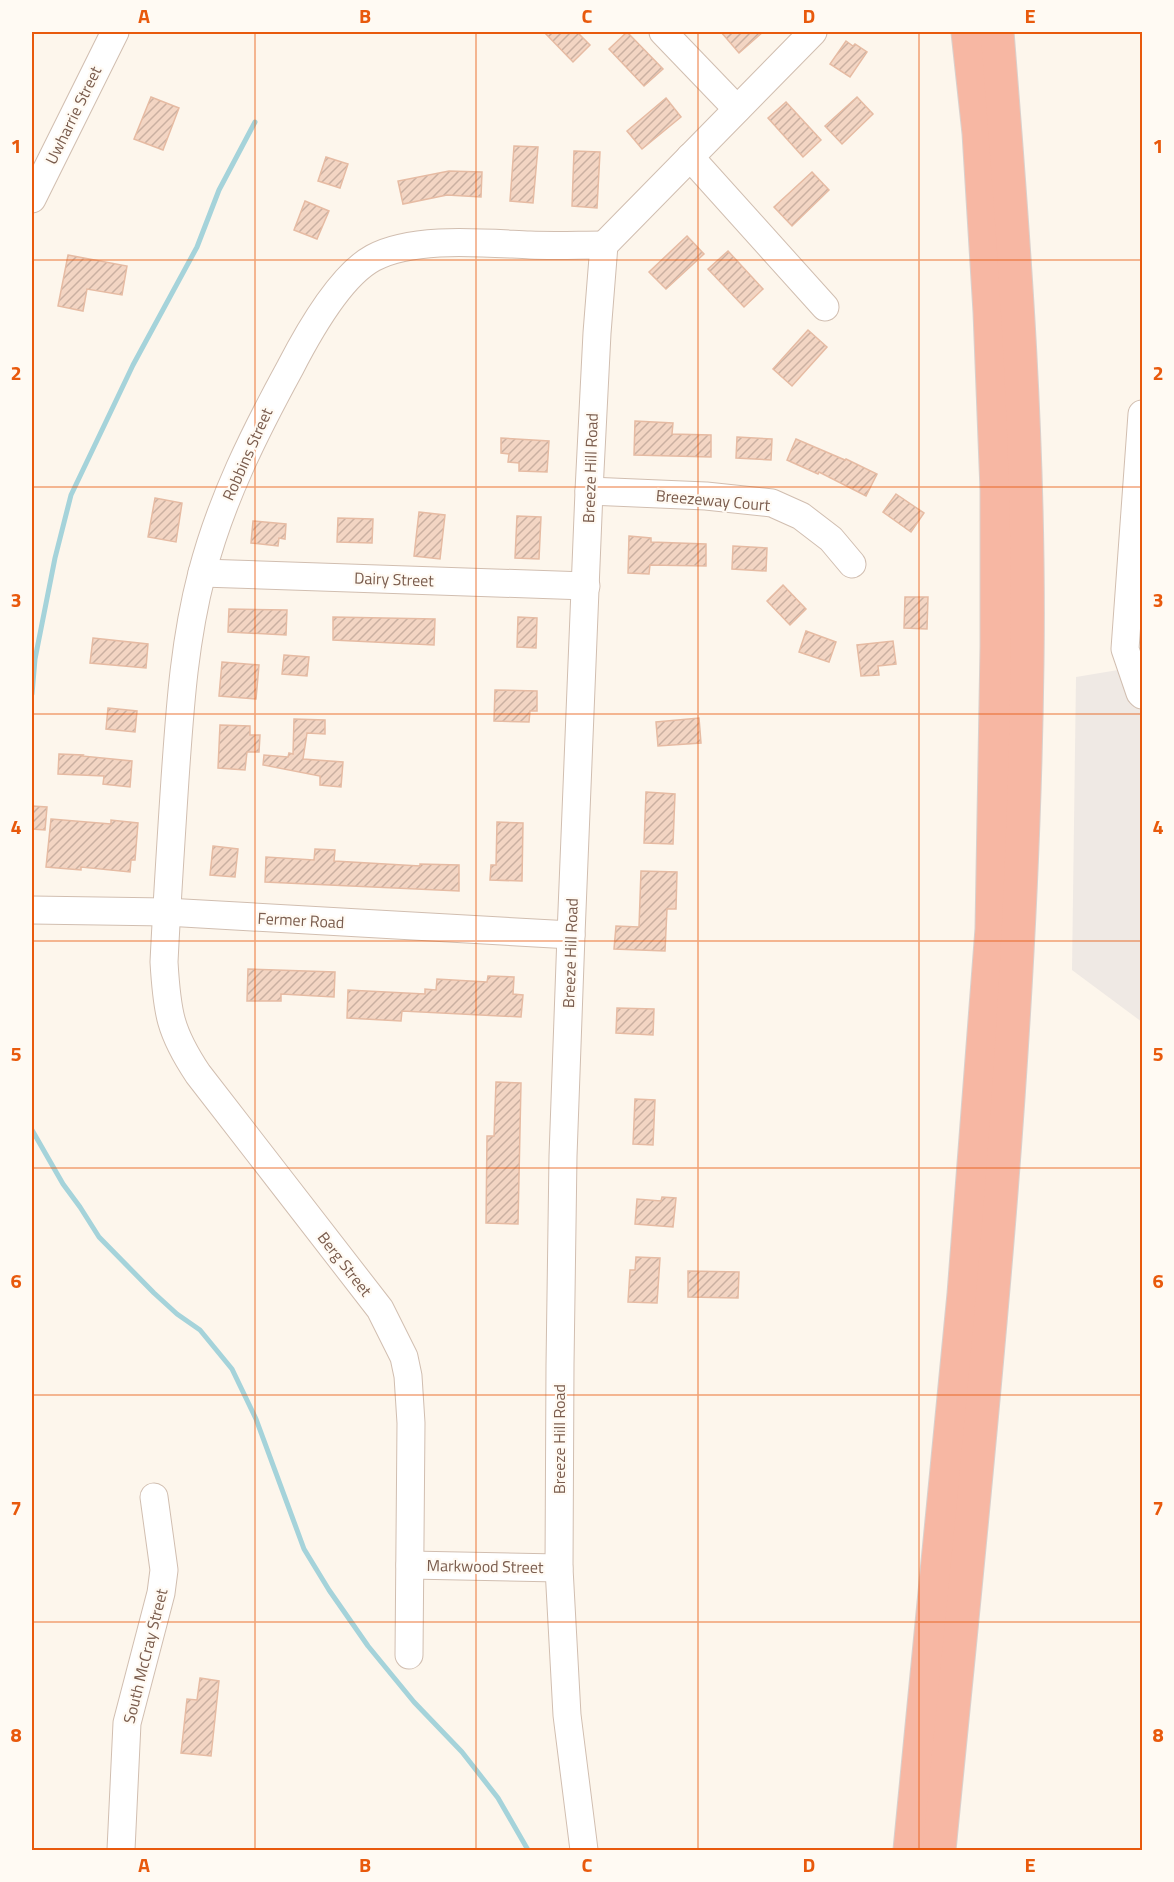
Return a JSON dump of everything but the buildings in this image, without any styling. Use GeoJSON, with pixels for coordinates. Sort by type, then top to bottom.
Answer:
{"type":"FeatureCollection","features":[{"type":"Feature","properties":{"kind":"highway"},"geometry":{"type":"LineString","coordinates":[[910,1851],[964,1294],[992,929],[997,490],[978,133],[968,32]]}},
{"type":"Feature","properties":{"kind":"highway"},"geometry":{"type":"LineString","coordinates":[[939,1851],[982,1416],[1009,1108],[1020,890],[1027,663],[1026,484],[1014,244],[997,32]]}},
{"type":"Feature","properties":{"kind":"street","name":"Uwharrie Street"},"geometry":{"type":"LineString","coordinates":[[32,200],[115,32]]}},
{"type":"Feature","properties":{"kind":"street"},"geometry":{"type":"LineString","coordinates":[[663,32],[737,109]]}},
{"type":"Feature","properties":{"kind":"street"},"geometry":{"type":"LineString","coordinates":[[604,245],[813,32]]}},
{"type":"Feature","properties":{"kind":"street"},"geometry":{"type":"LineString","coordinates":[[690,157],[825,307]]}},
{"type":"Feature","properties":{"kind":"street","name":"Robbins Street"},"geometry":{"type":"LineString","coordinates":[[166,912],[186,648],[202,573],[232,482],[255,431],[318,319],[336,294],[355,273],[373,258],[412,245],[460,242],[551,246],[604,245]]}},
{"type":"Feature","properties":{"kind":"street","name":"Breeze Hill Road"},"geometry":{"type":"LineString","coordinates":[[584,1851],[567,1715],[559,1568],[563,1156],[589,491],[604,245]]}},
{"type":"Feature","properties":{"kind":"street"},"geometry":{"type":"LineString","coordinates":[[1143,414],[1125,649],[1140,693],[1143,695]]}},
{"type":"Feature","properties":{"kind":"street","name":"Breezeway Court"},"geometry":{"type":"LineString","coordinates":[[589,491],[706,496],[772,503],[801,516],[831,539],[852,564]]}},
{"type":"Feature","properties":{"kind":"street","name":"Dairy Street"},"geometry":{"type":"LineString","coordinates":[[202,573],[586,586]]}},
{"type":"Feature","properties":{"kind":"street","name":"Fermer Road"},"geometry":{"type":"LineString","coordinates":[[32,910],[166,912],[571,935]]}},
{"type":"Feature","properties":{"kind":"street","name":"Berg Street"},"geometry":{"type":"LineString","coordinates":[[166,912],[164,962],[166,1000],[172,1027],[183,1051],[198,1074],[380,1309],[404,1357],[408,1376],[411,1424],[409,1655]]}},
{"type":"Feature","properties":{"kind":"street","name":"South McCray Street"},"geometry":{"type":"LineString","coordinates":[[121,1851],[127,1723],[161,1593],[164,1570],[154,1497]]}},
{"type":"Feature","properties":{"kind":"street","name":"Markwood Street"},"geometry":{"type":"LineString","coordinates":[[410,1565],[559,1568]]}},
{"type":"Feature","properties":{"kind":"shaded area"},"geometry":{"type":"Polygon","coordinates":[[[1142,666],[1142,1022],[1072,970],[1076,677],[1142,666]]]}},
{"type":"Feature","properties":{"kind":"waterway"},"geometry":{"type":"LineString","coordinates":[[32,694],[35,659],[55,558],[71,495],[133,365],[197,247],[219,190],[255,122]]}},
{"type":"Feature","properties":{"kind":"waterway"},"geometry":{"type":"LineString","coordinates":[[32,1130],[63,1184],[99,1237],[154,1293],[177,1314],[200,1330],[232,1369],[256,1419],[304,1549],[329,1590],[368,1646],[414,1702],[462,1752],[498,1798],[528,1850]]}}]}
